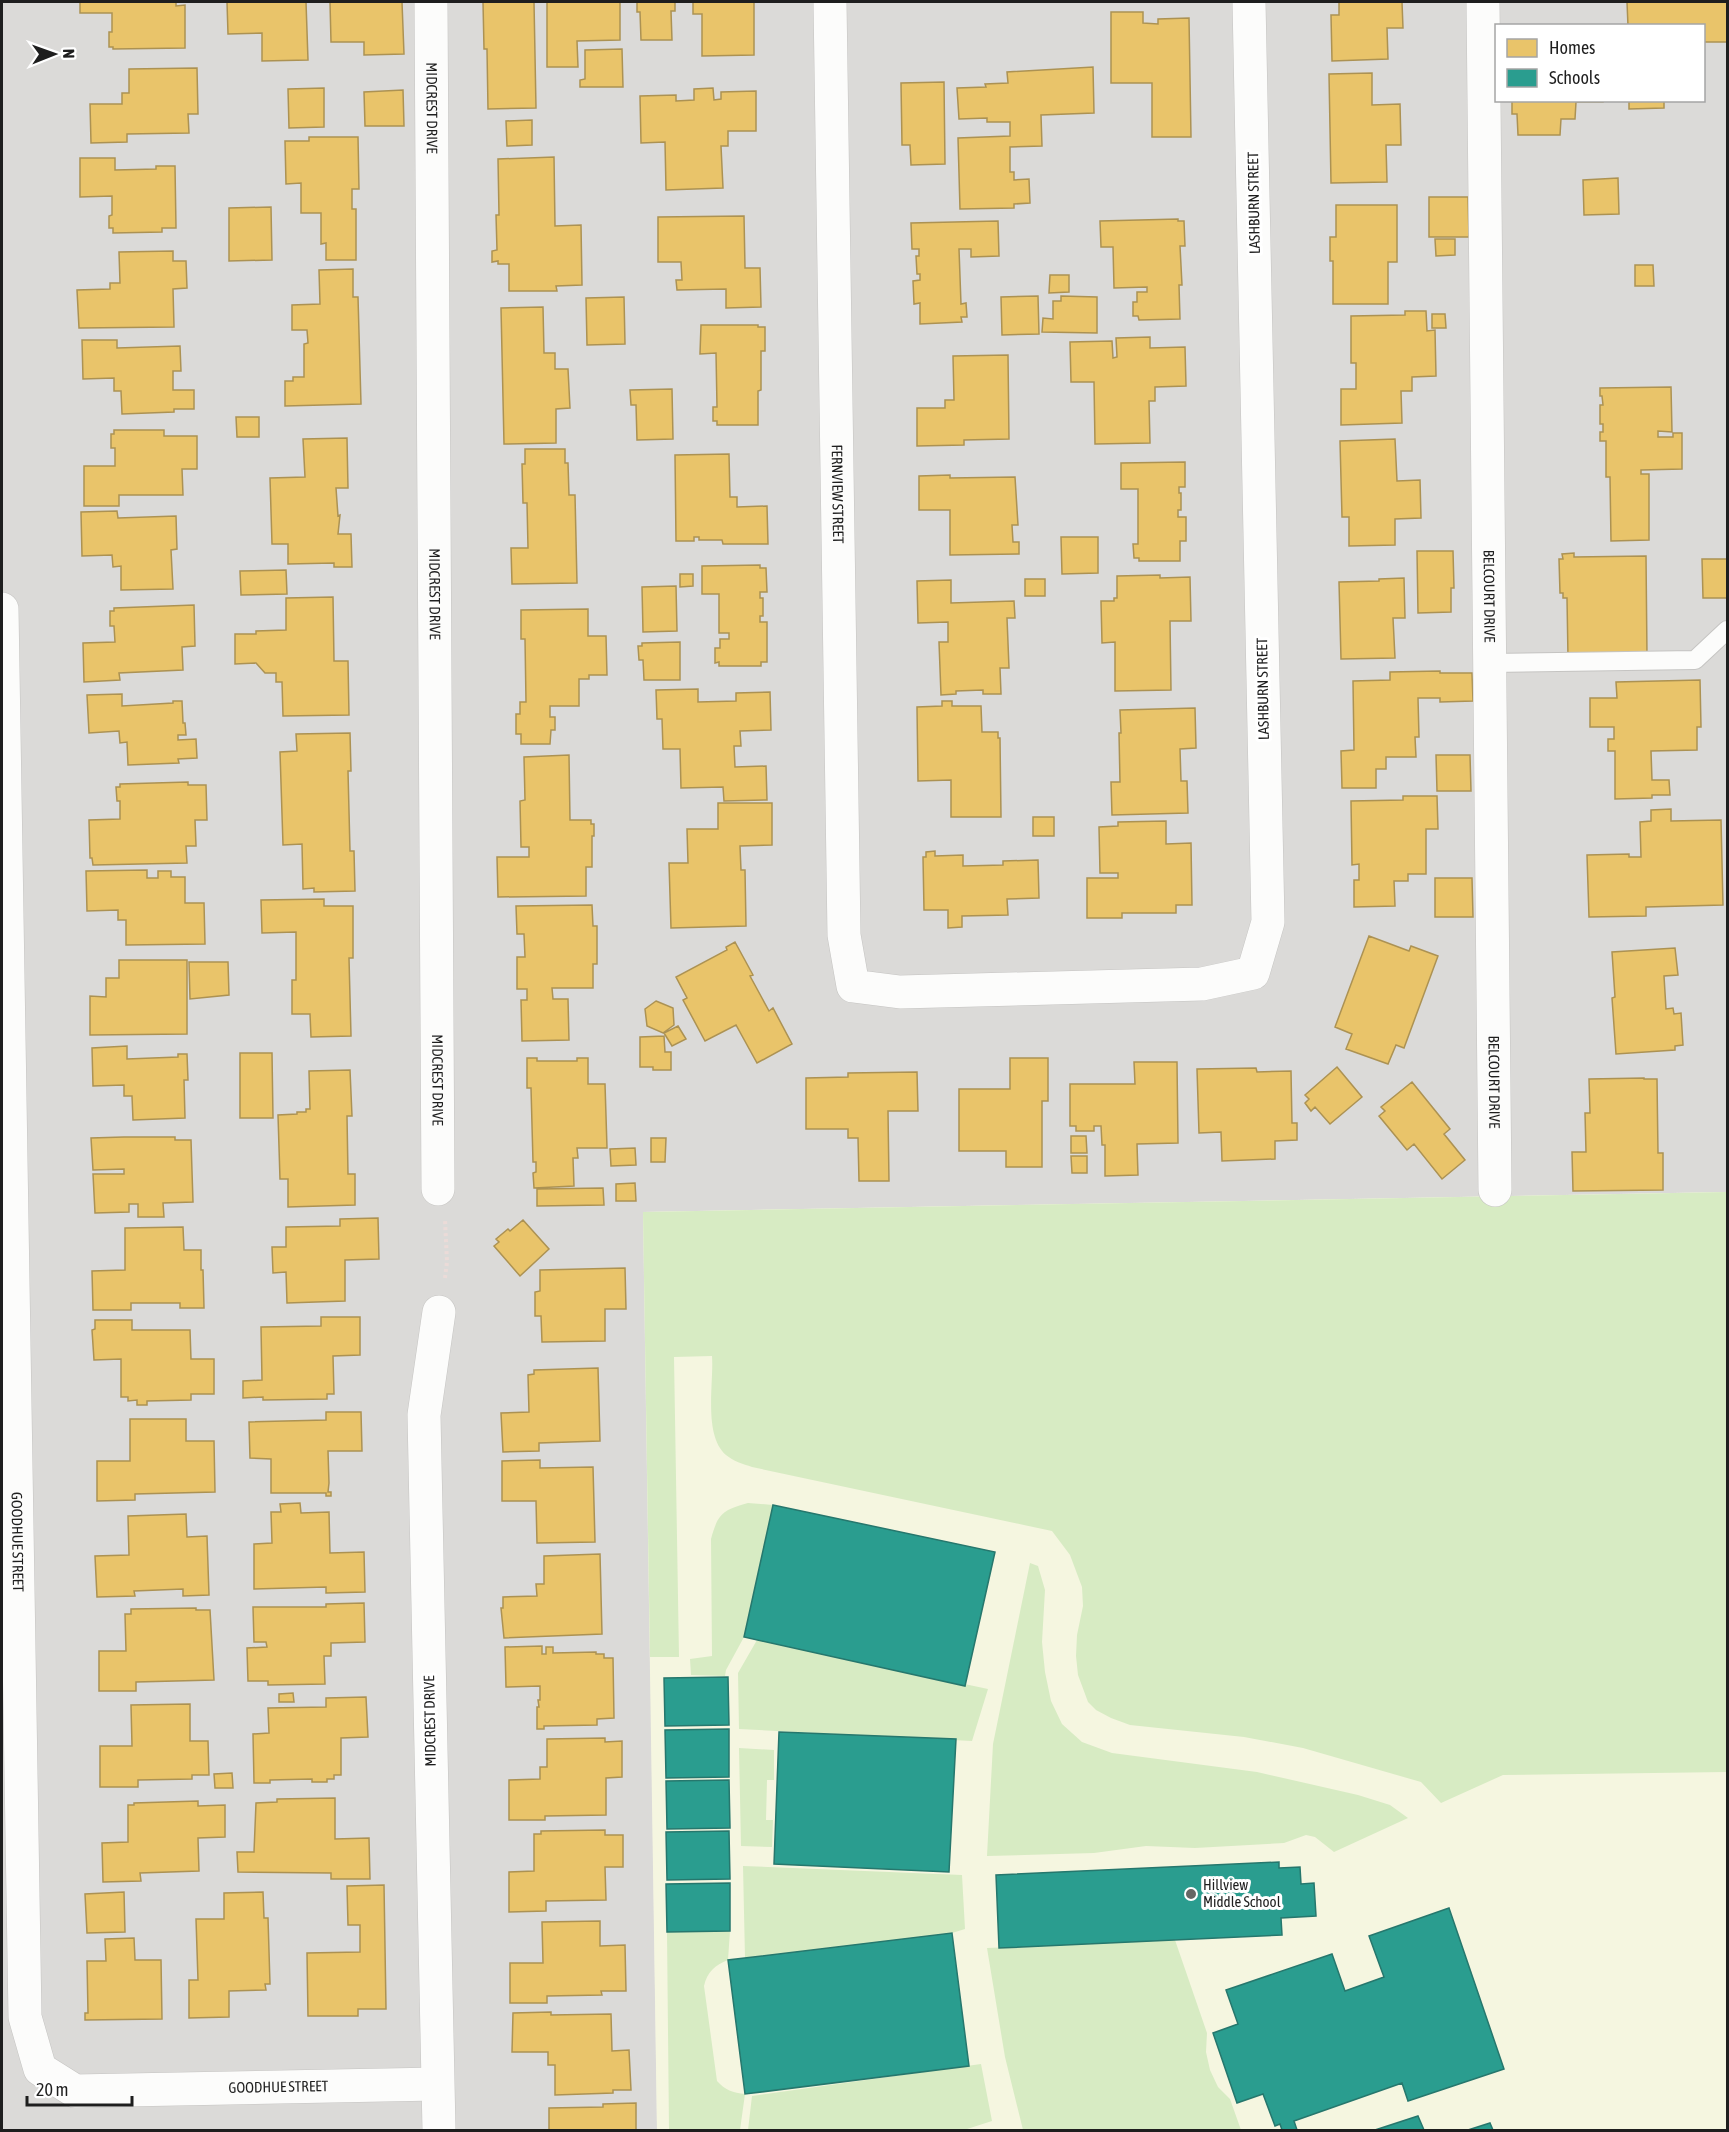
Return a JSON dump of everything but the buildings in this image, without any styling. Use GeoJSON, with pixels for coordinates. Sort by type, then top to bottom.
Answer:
{"type":"FeatureCollection","features":[{"type":"Feature","properties":{"kind":"street","name":"MIDCREST DRIVE"},"geometry":{"type":"LineString","coordinates":[[431,2],[438,1189]]}},
{"type":"Feature","properties":{"kind":"street","name":"FERNVIEW STREET"},"geometry":{"type":"LineString","coordinates":[[830,2],[844,935],[853,986]]}},
{"type":"Feature","properties":{"kind":"street","name":"LASHBURN STREET"},"geometry":{"type":"LineString","coordinates":[[853,986],[900,992],[1203,984],[1253,973],[1268,922],[1250,2]]}},
{"type":"Feature","properties":{"kind":"street","name":"BELCOURT DRIVE"},"geometry":{"type":"LineString","coordinates":[[1483,2],[1495,1190]]}},
{"type":"Feature","properties":{"kind":"street","name":"GOODHUE STREET"},"geometry":{"type":"LineString","coordinates":[[2,609],[2,723],[26,2017],[40,2069],[75,2091],[437,2084]]}},
{"type":"Feature","properties":{"kind":"street","name":"MIDCREST DRIVE"},"geometry":{"type":"LineString","coordinates":[[439,1312],[424,1415],[439,2130]]}},
{"type":"Feature","properties":{"kind":"lane"},"geometry":{"type":"LineString","coordinates":[[1490,663],[1695,660],[1726,630]]}},
{"type":"Feature","properties":{"kind":"path"},"geometry":{"type":"LineString","coordinates":[[438,1189],[445,1214],[447,1262],[439,1312]]}},
{"type":"Feature","properties":{"kind":"shaded area"},"geometry":{"type":"Polygon","coordinates":[[[2,2],[1727,2],[1727,1192],[644,1212],[657,2130],[2,2130],[2,2]]]}},
{"type":"Feature","properties":{"kind":"shaded area","name":"Hillview Middle School"},"geometry":{"type":"Polygon","coordinates":[[[1727,1192],[1727,2130],[657,2130],[643,1212],[1727,1192]]]}},
{"type":"Feature","properties":{"kind":"green space"},"geometry":{"type":"Polygon","coordinates":[[[1727,1192],[1727,1772],[1503,1775],[1441,1803],[1421,1782],[1303,1748],[1244,1737],[1130,1725],[1111,1718],[1096,1710],[1088,1702],[1078,1675],[1076,1656],[1077,1635],[1083,1606],[1082,1587],[1070,1555],[1052,1531],[752,1467],[735,1461],[726,1455],[714,1435],[711,1408],[712,1356],[674,1357],[679,1657],[650,1657],[643,1212],[1727,1192]]]}},
{"type":"Feature","properties":{"kind":"green space"},"geometry":{"type":"Polygon","coordinates":[[[748,1503],[773,1505],[744,1637],[725,1676],[691,1675],[690,1659],[712,1656],[711,1539],[716,1523],[727,1511],[748,1503]]]}},
{"type":"Feature","properties":{"kind":"green space"},"geometry":{"type":"Polygon","coordinates":[[[1030,1563],[1038,1566],[1045,1590],[1042,1642],[1051,1701],[1062,1724],[1082,1742],[1112,1753],[1257,1772],[1358,1795],[1390,1805],[1408,1818],[1334,1852],[1315,1837],[1306,1835],[1284,1843],[1195,1848],[1146,1846],[1094,1853],[987,1856],[993,1744],[1030,1563]]]}},
{"type":"Feature","properties":{"kind":"green space"},"geometry":{"type":"Polygon","coordinates":[[[757,1640],[988,1689],[972,1741],[739,1729],[738,1673],[757,1640]]]}},
{"type":"Feature","properties":{"kind":"green space"},"geometry":{"type":"Polygon","coordinates":[[[739,1748],[774,1750],[774,1780],[767,1780],[766,1820],[773,1820],[772,1847],[741,1846],[739,1748]]]}},
{"type":"Feature","properties":{"kind":"green space"},"geometry":{"type":"Polygon","coordinates":[[[743,1866],[962,1875],[965,1929],[952,1933],[745,1958],[743,1866]]]}},
{"type":"Feature","properties":{"kind":"green space"},"geometry":{"type":"Polygon","coordinates":[[[730,1931],[728,1960],[712,1970],[704,1986],[717,2081],[723,2087],[745,2094],[740,2130],[669,2130],[667,1932],[730,1931]]]}},
{"type":"Feature","properties":{"kind":"green space"},"geometry":{"type":"Polygon","coordinates":[[[1175,1940],[1207,2033],[1206,2052],[1210,2070],[1218,2087],[1230,2099],[1241,2130],[1023,2130],[1005,2057],[987,1948],[1175,1940]]]}},
{"type":"Feature","properties":{"kind":"green space"},"geometry":{"type":"Polygon","coordinates":[[[981,2064],[992,2121],[964,2130],[748,2130],[752,2096],[981,2064]]]}},
{"type":"Feature","properties":{"kind":"place","name":"Hillview Middle School"},"geometry":{"type":"Point","coordinates":[1191,1894]}}]}
